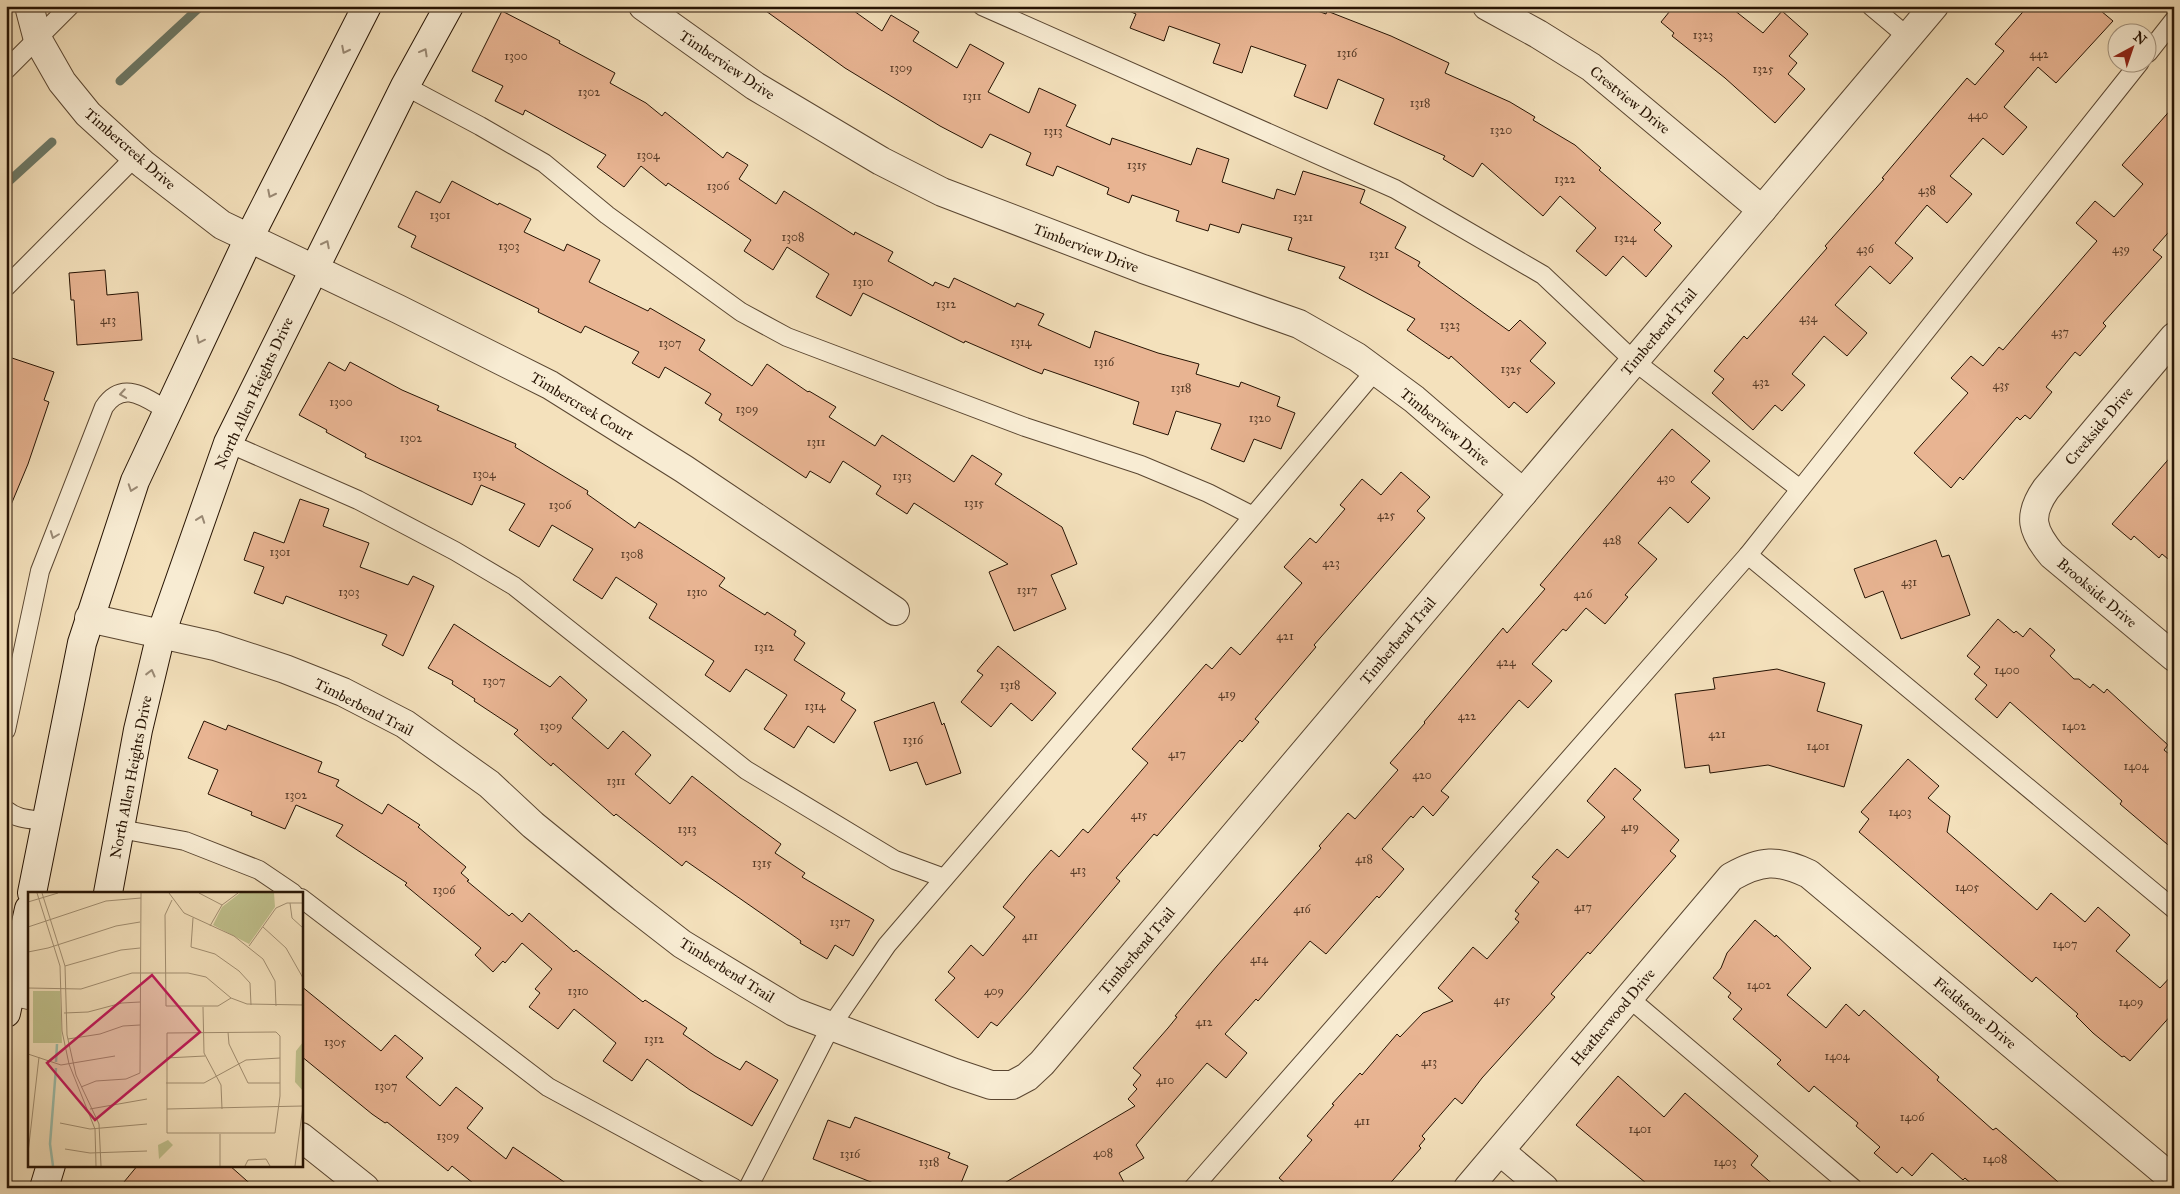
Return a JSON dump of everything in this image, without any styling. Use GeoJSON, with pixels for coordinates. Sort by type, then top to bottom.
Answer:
{"type":"FeatureCollection","features":[{"type":"Feature","properties":{"kind":"street","name":"Timbercreek Drive"},"geometry":{"type":"LineString","coordinates":[[29,6],[38,40],[62,82],[88,114],[135,157],[222,225],[249,238]]}},
{"type":"Feature","properties":{"kind":"street"},"geometry":{"type":"LineString","coordinates":[[32,892],[82,643],[135,481],[249,238],[367,6]]}},
{"type":"Feature","properties":{"kind":"street","name":"North Allen Heights Drive"},"geometry":{"type":"LineString","coordinates":[[108,892],[138,730],[161,634],[228,443],[405,86],[449,6]]}},
{"type":"Feature","properties":{"kind":"street","name":"Timberview Drive"},"geometry":{"type":"LineString","coordinates":[[643,6],[755,86],[881,161],[942,192],[1143,269],[1299,324],[1357,357],[1414,399],[1523,493]]}},
{"type":"Feature","properties":{"kind":"street","name":"Crestview Drive"},"geometry":{"type":"LineString","coordinates":[[1487,6],[1538,34],[1590,67],[1762,210]]}},
{"type":"Feature","properties":{"kind":"street","name":"Timberbend Trail"},"geometry":{"type":"LineString","coordinates":[[89,618],[215,646],[285,669],[343,692],[405,724],[489,784],[533,825],[624,900],[682,944],[794,1012],[955,1073],[991,1085],[1012,1085],[1027,1078],[1042,1064],[1934,6]]}},
{"type":"Feature","properties":{"kind":"street","name":"Timbercreek Court"},"geometry":{"type":"LineString","coordinates":[[249,238],[314,268],[550,385],[684,468],[895,611]]}},
{"type":"Feature","properties":{"kind":"street","name":"Creekside Drive"},"geometry":{"type":"LineString","coordinates":[[2033,520],[2038,500],[2046,489],[2174,337]]}},
{"type":"Feature","properties":{"kind":"street","name":"Brookside Drive"},"geometry":{"type":"LineString","coordinates":[[2033,520],[2038,538],[2052,555],[2174,657]]}},
{"type":"Feature","properties":{"kind":"street","name":"Heatherwood Drive"},"geometry":{"type":"LineString","coordinates":[[1468,1188],[1731,877],[1749,867],[1769,862]]}},
{"type":"Feature","properties":{"kind":"street","name":"Fieldstone Drive"},"geometry":{"type":"LineString","coordinates":[[1769,862],[1790,865],[1809,874],[2174,1180]]}},
{"type":"Feature","properties":{"kind":"street"},"geometry":{"type":"LineString","coordinates":[[16,1000],[28,916]]}},
{"type":"Feature","properties":{"kind":"street"},"geometry":{"type":"LineString","coordinates":[[302,1138],[365,1188]]}},
{"type":"Feature","properties":{"kind":"street"},"geometry":{"type":"LineString","coordinates":[[1500,1151],[1544,1188]]}},
{"type":"Feature","properties":{"kind":"street"},"geometry":{"type":"LineString","coordinates":[[44,1188],[52,1166]]}},
{"type":"Feature","properties":{"kind":"lane"},"geometry":{"type":"LineString","coordinates":[[6,70],[70,6]]}},
{"type":"Feature","properties":{"kind":"lane"},"geometry":{"type":"LineString","coordinates":[[982,6],[1395,188],[1543,276],[1634,361],[1800,490]]}},
{"type":"Feature","properties":{"kind":"lane"},"geometry":{"type":"LineString","coordinates":[[1871,6],[1908,37]]}},
{"type":"Feature","properties":{"kind":"lane"},"geometry":{"type":"LineString","coordinates":[[2158,40],[2174,20]]}},
{"type":"Feature","properties":{"kind":"lane"},"geometry":{"type":"LineString","coordinates":[[1193,1188],[1748,555],[2132,72]]}},
{"type":"Feature","properties":{"kind":"lane"},"geometry":{"type":"LineString","coordinates":[[405,86],[544,163],[607,215],[741,312],[786,337],[1025,428],[1141,465],[1208,493],[1253,516]]}},
{"type":"Feature","properties":{"kind":"lane"},"geometry":{"type":"LineString","coordinates":[[6,287],[135,157]]}},
{"type":"Feature","properties":{"kind":"lane"},"geometry":{"type":"LineString","coordinates":[[748,1188],[831,1026],[886,945],[1375,371]]}},
{"type":"Feature","properties":{"kind":"lane"},"geometry":{"type":"LineString","coordinates":[[6,730],[40,571],[104,407],[114,395],[128,392],[142,396],[167,410]]}},
{"type":"Feature","properties":{"kind":"lane"},"geometry":{"type":"LineString","coordinates":[[228,443],[358,500],[455,551],[514,586],[746,770],[895,860],[944,878]]}},
{"type":"Feature","properties":{"kind":"lane"},"geometry":{"type":"LineString","coordinates":[[1748,555],[2174,909]]}},
{"type":"Feature","properties":{"kind":"lane"},"geometry":{"type":"LineString","coordinates":[[6,810],[23,819],[46,820]]}},
{"type":"Feature","properties":{"kind":"lane"},"geometry":{"type":"LineString","coordinates":[[120,829],[184,841],[259,870],[292,892]]}},
{"type":"Feature","properties":{"kind":"lane"},"geometry":{"type":"LineString","coordinates":[[302,899],[548,1087],[734,1188]]}},
{"type":"Feature","properties":{"kind":"lane"},"geometry":{"type":"LineString","coordinates":[[1629,998],[1853,1188]]}},
{"type":"Feature","properties":{"kind":"building"},"geometry":{"type":"Polygon","coordinates":[[[759,6],[847,6],[882,31],[891,15],[919,32],[913,41],[957,68],[970,44],[1004,63],[988,92],[1029,113],[1039,88],[1076,105],[1066,126],[1110,145],[1112,138],[1191,165],[1197,148],[1229,159],[1222,182],[1274,199],[1277,189],[1295,195],[1303,171],[1365,190],[1360,203],[1406,227],[1395,248],[1420,262],[1418,266],[1509,331],[1520,320],[1546,343],[1530,361],[1555,383],[1527,413],[1514,402],[1509,408],[1451,356],[1449,359],[1407,330],[1415,319],[1339,278],[1345,267],[1288,250],[1292,238],[1242,224],[1239,233],[1210,224],[1208,231],[1176,221],[1179,211],[1132,195],[1129,203],[1107,194],[1109,188],[1057,166],[1053,176],[1026,165],[1031,153],[990,134],[982,148],[940,126],[845,68],[759,6]]]}},
{"type":"Feature","properties":{"kind":"building"},"geometry":{"type":"Polygon","coordinates":[[[1124,6],[1304,6],[1326,14],[1327,11],[1391,36],[1449,63],[1445,73],[1510,102],[1535,117],[1533,120],[1575,145],[1601,168],[1599,170],[1661,223],[1654,230],[1672,246],[1646,277],[1623,256],[1606,276],[1576,251],[1596,228],[1560,196],[1543,216],[1482,163],[1473,177],[1443,159],[1445,156],[1374,124],[1384,99],[1338,79],[1327,109],[1294,96],[1306,65],[1251,46],[1242,73],[1213,63],[1220,44],[1169,26],[1164,41],[1130,28],[1136,14],[1124,9],[1124,6]]]}},
{"type":"Feature","properties":{"kind":"building"},"geometry":{"type":"Polygon","coordinates":[[[1674,6],[1729,6],[1763,33],[1782,11],[1808,34],[1789,56],[1797,63],[1788,74],[1805,89],[1775,123],[1725,78],[1672,36],[1674,33],[1661,22],[1674,6]]]}},
{"type":"Feature","properties":{"kind":"building"},"geometry":{"type":"Polygon","coordinates":[[[2028,6],[2095,6],[2113,21],[2108,22],[2108,26],[2056,83],[2038,67],[2004,107],[2027,127],[2003,155],[1983,138],[1950,176],[1972,194],[1947,223],[1927,205],[1895,243],[1913,258],[1890,284],[1870,266],[1835,305],[1867,333],[1847,356],[1824,336],[1792,374],[1805,385],[1782,411],[1775,405],[1753,430],[1712,393],[1724,379],[1714,371],[1744,336],[1747,339],[1827,248],[1825,246],[1884,179],[1882,178],[1967,78],[1975,85],[2004,51],[1995,44],[2028,6]]]}},
{"type":"Feature","properties":{"kind":"building"},"geometry":{"type":"Polygon","coordinates":[[[502,11],[560,41],[559,43],[615,73],[610,83],[646,103],[662,116],[665,112],[723,158],[727,152],[748,165],[739,179],[776,204],[784,191],[854,235],[855,232],[893,252],[888,261],[933,286],[935,282],[949,288],[954,278],[1015,307],[1017,303],[1044,314],[1038,325],[1090,348],[1095,331],[1158,353],[1199,364],[1196,374],[1239,387],[1241,382],[1280,397],[1277,406],[1295,413],[1281,449],[1254,439],[1244,462],[1211,449],[1221,424],[1176,411],[1168,435],[1133,424],[1139,402],[1044,369],[1042,374],[965,341],[964,343],[863,293],[851,316],[816,297],[829,274],[787,247],[773,270],[744,251],[751,240],[668,183],[666,186],[641,166],[624,187],[597,167],[606,155],[525,110],[523,115],[495,101],[503,86],[472,71],[502,11]]]}},
{"type":"Feature","properties":{"kind":"building"},"geometry":{"type":"Polygon","coordinates":[[[2174,106],[2174,226],[2153,250],[2162,257],[2103,323],[2106,326],[2080,356],[2075,352],[2046,387],[2052,392],[2030,419],[2025,415],[2020,420],[2017,417],[1963,480],[1960,477],[1951,488],[1914,453],[1968,393],[1951,378],[1971,356],[1983,366],[1999,347],[2003,350],[2097,241],[2076,223],[2095,201],[2114,217],[2143,184],[2122,165],[2174,106]]]}},
{"type":"Feature","properties":{"kind":"building"},"geometry":{"type":"Polygon","coordinates":[[[452,181],[498,205],[499,203],[531,219],[524,232],[564,251],[567,244],[600,260],[589,282],[648,311],[650,308],[705,340],[699,350],[752,386],[767,364],[808,392],[836,407],[829,417],[875,446],[882,435],[954,482],[972,455],[1002,474],[995,484],[1062,527],[1077,564],[1051,575],[1066,609],[1014,631],[989,572],[1008,564],[914,503],[907,514],[876,494],[881,486],[843,461],[830,483],[810,471],[806,478],[719,420],[722,414],[705,403],[711,394],[665,367],[659,378],[632,363],[639,352],[585,326],[581,333],[538,312],[539,309],[411,247],[416,236],[398,227],[416,191],[440,203],[452,181]]]}},
{"type":"Feature","properties":{"kind":"building"},"geometry":{"type":"Polygon","coordinates":[[[105,270],[107,295],[138,292],[142,340],[77,345],[74,300],[71,300],[69,273],[105,270]]]}},
{"type":"Feature","properties":{"kind":"building"},"geometry":{"type":"Polygon","coordinates":[[[6,356],[54,372],[44,400],[49,402],[28,464],[8,512],[6,512],[6,356]]]}},
{"type":"Feature","properties":{"kind":"building"},"geometry":{"type":"Polygon","coordinates":[[[329,362],[345,371],[350,362],[402,390],[439,406],[437,410],[516,444],[515,447],[588,491],[587,494],[635,528],[639,522],[725,578],[719,586],[765,615],[767,612],[796,631],[794,635],[805,643],[794,660],[845,693],[841,700],[856,710],[834,743],[808,726],[794,748],[764,729],[787,695],[746,669],[730,692],[705,675],[714,661],[649,618],[657,604],[616,577],[602,599],[573,580],[593,549],[552,525],[539,547],[509,530],[525,504],[481,485],[472,505],[365,457],[366,454],[299,415],[329,362]]]}},
{"type":"Feature","properties":{"kind":"building"},"geometry":{"type":"Polygon","coordinates":[[[1672,429],[1710,461],[1691,482],[1710,498],[1688,523],[1670,507],[1638,543],[1657,559],[1625,595],[1628,597],[1605,624],[1586,608],[1566,631],[1563,629],[1532,664],[1552,681],[1528,708],[1519,700],[1441,791],[1449,797],[1433,816],[1423,806],[1413,818],[1411,816],[1382,849],[1404,869],[1379,898],[1377,896],[1326,954],[1310,941],[1258,1001],[1256,999],[1225,1034],[1247,1053],[1226,1078],[1207,1063],[1136,1145],[1144,1158],[1119,1173],[1127,1188],[996,1188],[1135,1106],[1128,1099],[1137,1089],[1133,1085],[1141,1075],[1133,1068],[1168,1028],[1177,1017],[1175,1016],[1217,966],[1321,848],[1319,846],[1348,813],[1355,819],[1398,770],[1390,763],[1503,628],[1507,633],[1545,589],[1540,585],[1672,429]]]}},
{"type":"Feature","properties":{"kind":"building"},"geometry":{"type":"Polygon","coordinates":[[[2174,453],[2174,564],[2162,554],[2159,558],[2134,536],[2131,540],[2112,524],[2174,453]]]}},
{"type":"Feature","properties":{"kind":"building"},"geometry":{"type":"Polygon","coordinates":[[[1401,472],[1430,497],[1417,511],[1425,518],[1314,645],[1316,647],[1255,719],[1259,722],[1242,742],[1240,740],[1157,836],[1154,834],[1116,878],[1120,881],[997,1026],[991,1022],[978,1038],[935,1000],[955,978],[948,972],[971,945],[983,956],[1015,917],[1003,907],[1030,874],[1051,850],[1059,857],[1083,829],[1088,833],[1148,763],[1132,749],[1206,664],[1212,669],[1231,647],[1240,655],[1302,583],[1284,567],[1310,538],[1316,543],[1345,509],[1340,505],[1362,479],[1381,495],[1401,472]]]}},
{"type":"Feature","properties":{"kind":"building"},"geometry":{"type":"Polygon","coordinates":[[[300,499],[329,509],[323,526],[369,543],[360,567],[408,585],[413,576],[434,586],[403,656],[382,645],[387,635],[286,596],[283,604],[254,593],[264,567],[244,560],[254,532],[284,543],[300,499]]]}},
{"type":"Feature","properties":{"kind":"building"},"geometry":{"type":"Polygon","coordinates":[[[1936,540],[1942,557],[1949,555],[1970,615],[1901,639],[1883,591],[1865,598],[1854,569],[1936,540]]]}},
{"type":"Feature","properties":{"kind":"building"},"geometry":{"type":"Polygon","coordinates":[[[1998,619],[2014,633],[2016,631],[2023,637],[2030,628],[2055,650],[2050,656],[2074,679],[2079,679],[2090,688],[2093,684],[2104,693],[2107,689],[2168,745],[2164,750],[2174,758],[2174,850],[2120,804],[2122,801],[2010,702],[1997,718],[1975,699],[1987,685],[1974,674],[1980,667],[1967,656],[1998,619]]]}},
{"type":"Feature","properties":{"kind":"building"},"geometry":{"type":"Polygon","coordinates":[[[454,624],[550,687],[560,676],[587,700],[572,718],[608,749],[623,731],[651,755],[635,774],[670,804],[692,776],[781,844],[775,853],[805,873],[802,877],[874,920],[853,956],[835,945],[827,959],[800,943],[801,941],[686,861],[682,866],[616,814],[614,816],[553,763],[551,766],[514,734],[518,730],[474,701],[475,699],[452,684],[453,681],[428,668],[454,624]]]}},
{"type":"Feature","properties":{"kind":"building"},"geometry":{"type":"Polygon","coordinates":[[[998,646],[1056,693],[1032,721],[1011,703],[991,727],[961,702],[983,675],[977,671],[998,646]]]}},
{"type":"Feature","properties":{"kind":"building"},"geometry":{"type":"Polygon","coordinates":[[[1777,669],[1825,683],[1817,711],[1862,725],[1844,787],[1768,765],[1710,773],[1709,765],[1685,768],[1675,694],[1715,689],[1713,678],[1777,669]]]}},
{"type":"Feature","properties":{"kind":"building"},"geometry":{"type":"Polygon","coordinates":[[[934,702],[942,725],[944,723],[961,773],[926,785],[917,762],[890,771],[874,722],[934,702]]]}},
{"type":"Feature","properties":{"kind":"building"},"geometry":{"type":"Polygon","coordinates":[[[204,721],[226,730],[228,725],[322,762],[318,772],[339,780],[336,786],[382,814],[388,804],[420,825],[418,827],[466,867],[461,873],[469,880],[467,881],[509,916],[512,913],[522,922],[529,913],[574,952],[576,950],[643,1002],[645,1000],[687,1028],[683,1034],[715,1056],[740,1070],[746,1061],[778,1080],[752,1126],[690,1090],[647,1059],[632,1081],[603,1061],[616,1043],[574,1009],[558,1029],[529,1007],[540,993],[535,989],[552,969],[522,943],[505,963],[503,961],[493,972],[475,955],[481,948],[405,885],[407,883],[336,836],[343,825],[296,805],[285,829],[251,815],[252,812],[208,794],[218,770],[188,758],[204,721]]]}},
{"type":"Feature","properties":{"kind":"building"},"geometry":{"type":"Polygon","coordinates":[[[1908,759],[1939,786],[1928,798],[1950,816],[1947,832],[2037,910],[2051,893],[2085,922],[2098,907],[2130,935],[2116,951],[2160,988],[2174,973],[2174,1012],[2130,1061],[2124,1056],[2122,1057],[2093,1033],[2076,1016],[2078,1014],[2036,977],[2032,982],[1859,832],[1869,819],[1861,812],[1908,759]]]}},
{"type":"Feature","properties":{"kind":"building"},"geometry":{"type":"Polygon","coordinates":[[[1615,768],[1641,790],[1633,799],[1679,840],[1670,851],[1676,856],[1590,954],[1588,952],[1551,994],[1555,997],[1482,1078],[1462,1104],[1455,1098],[1422,1136],[1425,1139],[1419,1146],[1421,1148],[1386,1188],[1291,1188],[1279,1178],[1312,1140],[1307,1136],[1334,1105],[1332,1104],[1360,1073],[1362,1075],[1397,1034],[1400,1037],[1423,1013],[1453,1001],[1438,988],[1473,947],[1487,959],[1519,922],[1515,919],[1519,914],[1515,911],[1539,882],[1532,877],[1557,849],[1568,858],[1605,817],[1587,801],[1615,768]]]}},
{"type":"Feature","properties":{"kind":"building"},"geometry":{"type":"Polygon","coordinates":[[[1755,920],[1775,937],[1776,935],[1811,968],[1787,995],[1826,1028],[1846,1004],[1859,1016],[1864,1010],[1939,1077],[1937,1080],[1993,1130],[1996,1128],[2065,1188],[1976,1188],[1965,1178],[1963,1180],[1932,1153],[1912,1176],[1902,1167],[1897,1173],[1874,1153],[1880,1147],[1856,1126],[1858,1123],[1814,1086],[1809,1092],[1777,1064],[1781,1060],[1733,1019],[1742,1009],[1728,997],[1731,993],[1713,978],[1721,968],[1727,953],[1755,920]]]}},
{"type":"Feature","properties":{"kind":"building"},"geometry":{"type":"Polygon","coordinates":[[[302,987],[381,1051],[395,1035],[423,1058],[406,1077],[440,1106],[456,1087],[483,1108],[467,1128],[506,1159],[513,1147],[573,1188],[479,1188],[452,1166],[448,1171],[387,1122],[385,1123],[302,1057],[302,987]]]}},
{"type":"Feature","properties":{"kind":"building"},"geometry":{"type":"Polygon","coordinates":[[[1618,1076],[1664,1117],[1685,1093],[1758,1156],[1751,1165],[1777,1188],[1652,1188],[1576,1125],[1618,1076]]]}},
{"type":"Feature","properties":{"kind":"building"},"geometry":{"type":"Polygon","coordinates":[[[855,1117],[950,1153],[948,1158],[968,1166],[959,1188],[886,1188],[813,1159],[828,1120],[850,1128],[855,1117]]]}},
{"type":"Feature","properties":{"kind":"building"},"geometry":{"type":"Polygon","coordinates":[[[137,1166],[230,1166],[255,1188],[119,1188],[137,1166]]]}},
{"type":"Feature","properties":{"kind":"waterway"},"geometry":{"type":"LineString","coordinates":[[120,81],[201,6]]}},
{"type":"Feature","properties":{"kind":"waterway"},"geometry":{"type":"LineString","coordinates":[[6,184],[52,142]]}}]}
